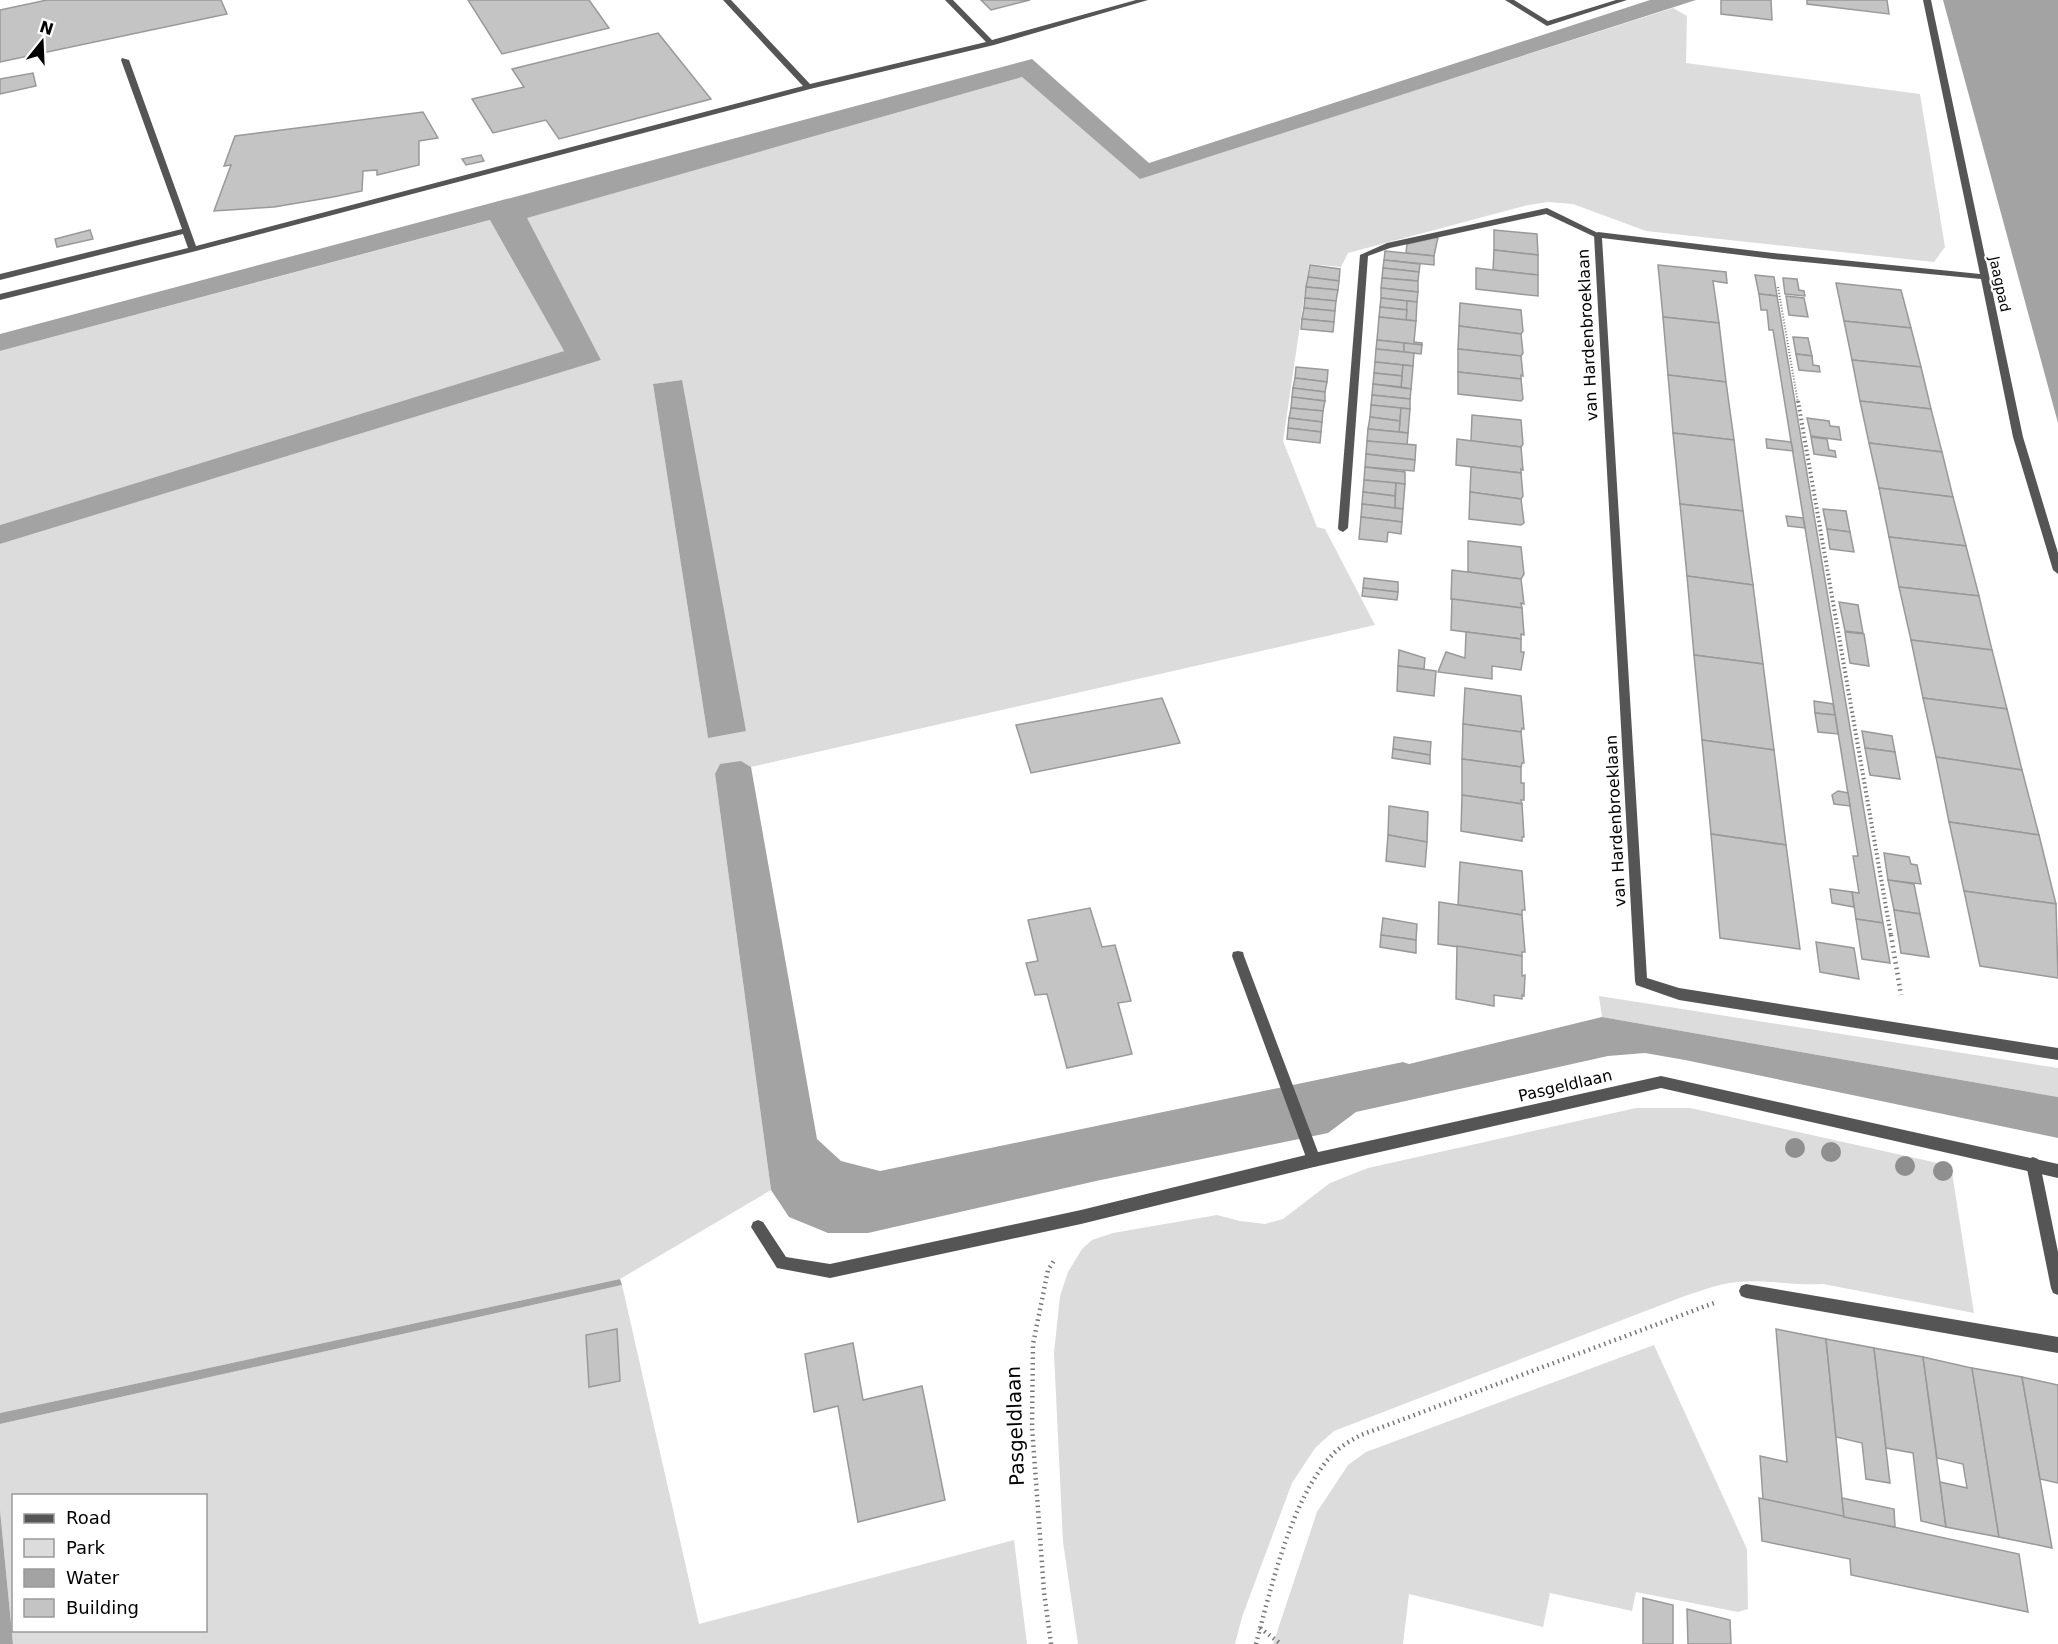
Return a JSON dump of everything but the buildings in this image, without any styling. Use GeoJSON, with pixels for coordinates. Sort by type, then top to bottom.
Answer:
{"type":"FeatureCollection","features":[{"type":"Feature","properties":{"kind":"street"},"geometry":{"type":"LineString","coordinates":[[727,0],[808,87]]}},
{"type":"Feature","properties":{"kind":"street"},"geometry":{"type":"LineString","coordinates":[[949,0],[991,43]]}},
{"type":"Feature","properties":{"kind":"street"},"geometry":{"type":"LineString","coordinates":[[0,297],[193,249],[808,87],[991,43],[1144,0]]}},
{"type":"Feature","properties":{"kind":"street"},"geometry":{"type":"LineString","coordinates":[[1509,0],[1547,24],[1623,0]]}},
{"type":"Feature","properties":{"kind":"street","name":"Jaagpad"},"geometry":{"type":"LineString","coordinates":[[1927,0],[2018,437],[2058,570]]}},
{"type":"Feature","properties":{"kind":"street"},"geometry":{"type":"LineString","coordinates":[[125,60],[184,231],[193,249]]}},
{"type":"Feature","properties":{"kind":"street","name":"van Hardenbroeklaan"},"geometry":{"type":"LineString","coordinates":[[1343,528],[1364,255],[1387,246],[1547,211],[1598,235],[1773,256],[1984,277]]}},
{"type":"Feature","properties":{"kind":"street"},"geometry":{"type":"LineString","coordinates":[[0,277],[184,231]]}},
{"type":"Feature","properties":{"kind":"street","name":"van Hardenbroeklaan"},"geometry":{"type":"LineString","coordinates":[[1598,235],[1641,981],[1679,994],[2058,1054]]}},
{"type":"Feature","properties":{"kind":"street"},"geometry":{"type":"LineString","coordinates":[[1238,956],[1314,1160]]}},
{"type":"Feature","properties":{"kind":"street","name":"Pasgeldlaan"},"geometry":{"type":"LineString","coordinates":[[758,1227],[782,1263],[830,1271],[1082,1217],[1314,1160],[1661,1082],[2058,1171]]}},
{"type":"Feature","properties":{"kind":"street"},"geometry":{"type":"LineString","coordinates":[[2033,1164],[2058,1288]]}},
{"type":"Feature","properties":{"kind":"street"},"geometry":{"type":"LineString","coordinates":[[1746,1291],[2058,1345]]}},
{"type":"Feature","properties":{"kind":"path"},"geometry":{"type":"LineString","coordinates":[[1773,256],[1907,1030]]}},
{"type":"Feature","properties":{"kind":"path","name":"Pasgeldlaan"},"geometry":{"type":"LineString","coordinates":[[1051,1644],[1044,1592],[1032,1427],[1033,1344],[1048,1270],[1082,1217]]}},
{"type":"Feature","properties":{"kind":"path"},"geometry":{"type":"LineString","coordinates":[[1256,1644],[1290,1533],[1312,1482],[1332,1454],[1361,1435],[1746,1291]]}},
{"type":"Feature","properties":{"kind":"path"},"geometry":{"type":"LineString","coordinates":[[1260,1628],[1281,1644]]}},
{"type":"Feature","properties":{"kind":"green space"},"geometry":{"type":"Polygon","coordinates":[[[1673,8],[1687,16],[1686,63],[1920,94],[1945,247],[1934,262],[1646,231],[1573,204],[1548,202],[1528,205],[1348,253],[1341,267],[1309,264],[1283,441],[1317,527],[1325,529],[1375,625],[751,767],[741,761],[715,774],[771,1190],[620,1279],[0,1413],[0,544],[601,360],[526,218],[1022,77],[1140,178],[1673,8]],[[682,380],[653,384],[708,738],[682,380]]]}},
{"type":"Feature","properties":{"kind":"green space"},"geometry":{"type":"Polygon","coordinates":[[[491,220],[564,351],[0,525],[0,351],[491,220]]]}},
{"type":"Feature","properties":{"kind":"green space"},"geometry":{"type":"Polygon","coordinates":[[[1599,996],[2058,1068],[2058,1097],[1602,1017],[1599,996]]]}},
{"type":"Feature","properties":{"kind":"green space"},"geometry":{"type":"Polygon","coordinates":[[[1636,1108],[1690,1108],[1951,1166],[1974,1313],[1823,1284],[1737,1282],[1682,1297],[1334,1431],[1315,1448],[1292,1483],[1242,1617],[1235,1644],[1078,1644],[1063,1542],[1054,1353],[1060,1296],[1068,1272],[1082,1249],[1092,1240],[1113,1233],[1217,1215],[1265,1224],[1283,1219],[1330,1183],[1368,1168],[1636,1108]]]}},
{"type":"Feature","properties":{"kind":"green space"},"geometry":{"type":"Polygon","coordinates":[[[622,1285],[699,1624],[1014,1540],[1027,1644],[13,1644],[0,1510],[0,1424],[622,1285]]]}},
{"type":"Feature","properties":{"kind":"green space"},"geometry":{"type":"Polygon","coordinates":[[[1654,1345],[1747,1549],[1748,1609],[1738,1612],[1636,1592],[1632,1611],[1550,1593],[1543,1627],[1409,1594],[1403,1644],[1273,1644],[1317,1512],[1348,1465],[1366,1452],[1654,1345]]]}},
{"type":"Feature","properties":{"kind":"water"},"geometry":{"type":"Polygon","coordinates":[[[1650,0],[1696,0],[1140,179],[1022,77],[527,218],[601,360],[0,544],[0,525],[564,351],[490,220],[0,351],[0,334],[1032,59],[1149,163],[1650,0]]]}},
{"type":"Feature","properties":{"kind":"water"},"geometry":{"type":"Polygon","coordinates":[[[1943,0],[2058,0],[2058,423],[1943,0]]]}},
{"type":"Feature","properties":{"kind":"water"},"geometry":{"type":"Polygon","coordinates":[[[682,380],[746,731],[708,738],[653,384],[682,380]]]}},
{"type":"Feature","properties":{"kind":"water"},"geometry":{"type":"Polygon","coordinates":[[[741,761],[751,767],[817,1139],[841,1161],[880,1171],[1403,1062],[1409,1064],[1602,1017],[2058,1097],[2058,1138],[1645,1053],[1608,1056],[1356,1112],[1328,1133],[1096,1181],[868,1233],[828,1233],[789,1217],[771,1190],[715,774],[720,764],[741,761]]]}},
{"type":"Feature","properties":{"kind":"water"},"geometry":{"type":"Polygon","coordinates":[[[620,1279],[622,1285],[0,1424],[0,1413],[620,1279]]]}},
{"type":"Feature","properties":{"kind":"water"},"geometry":{"type":"Polygon","coordinates":[[[0,1510],[13,1644],[0,1644],[0,1510]]]}}]}
